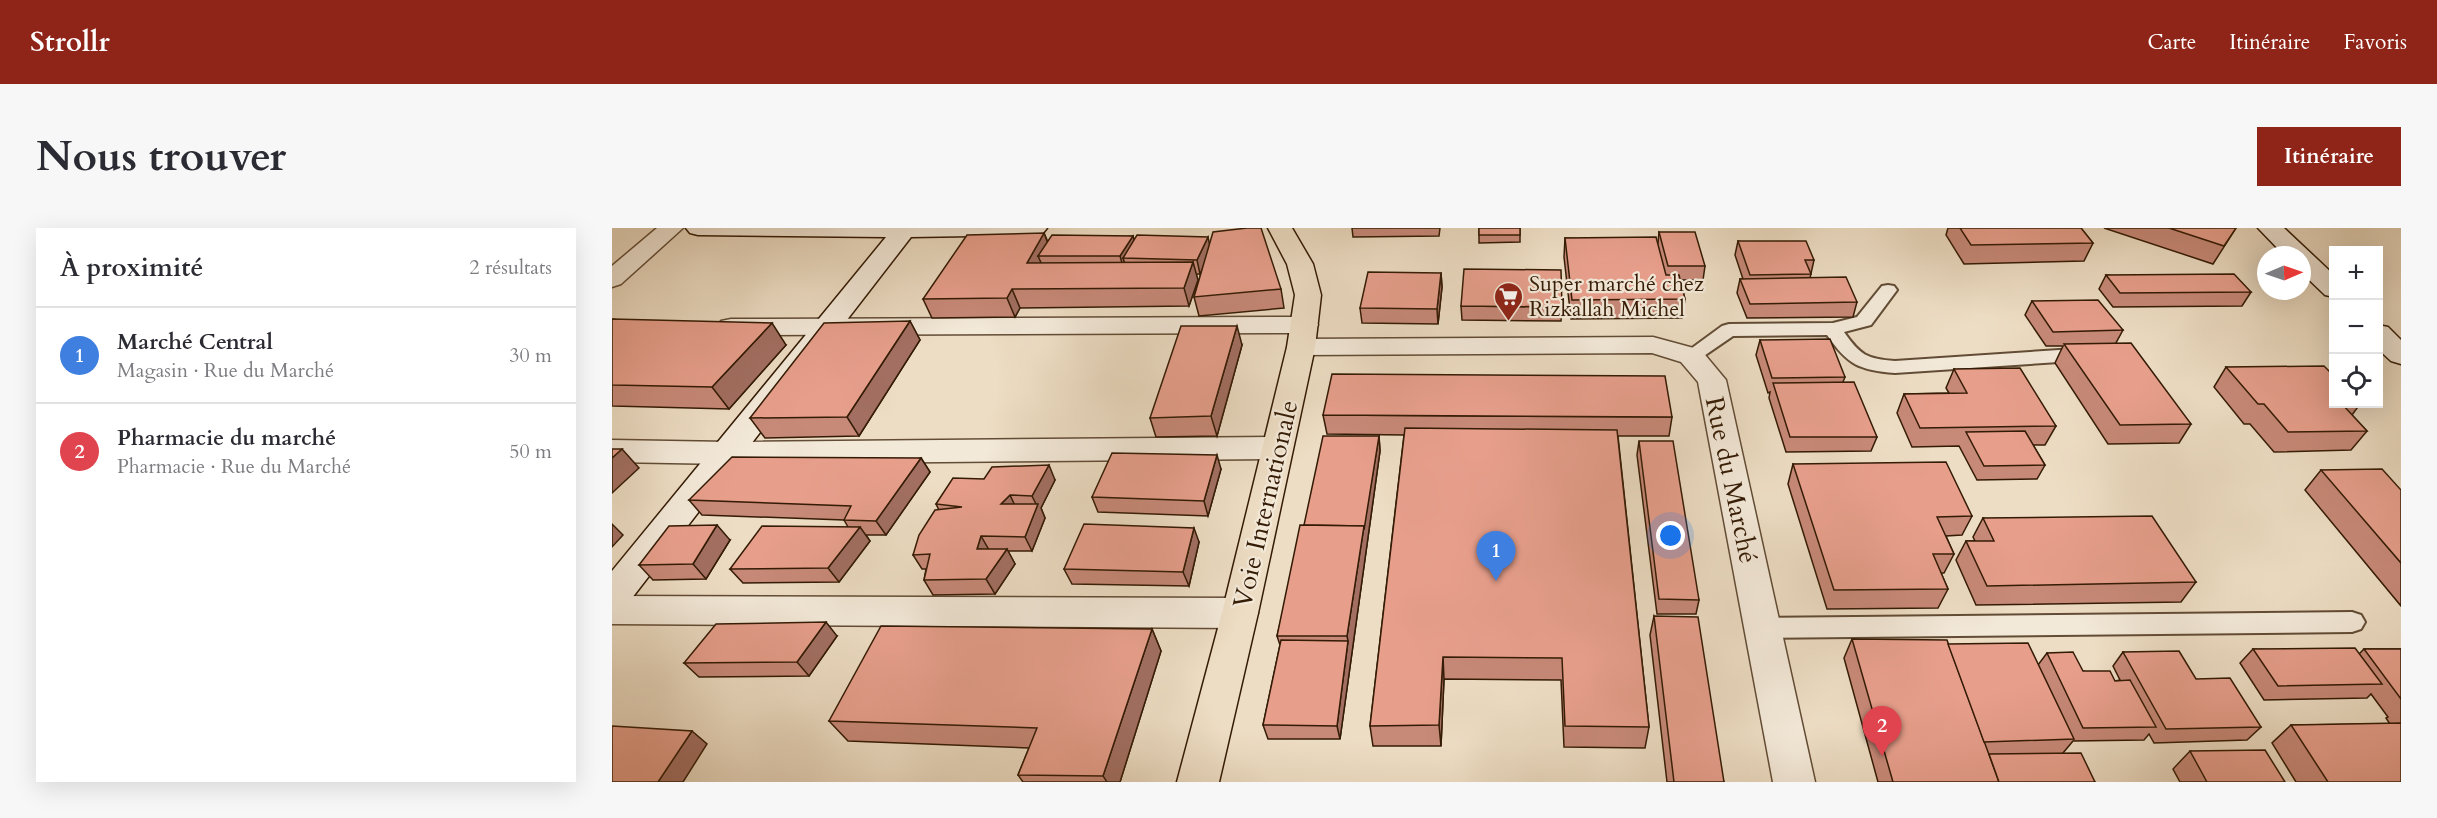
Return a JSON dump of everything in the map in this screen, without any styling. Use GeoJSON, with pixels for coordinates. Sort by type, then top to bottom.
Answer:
{"type":"FeatureCollection","features":[{"type":"Feature","properties":{"kind":"main road","name":"Voie Internationale"},"geometry":{"type":"LineString","coordinates":[[1198,782],[1240,613],[1303,336],[1308,295],[1300,264],[1281,228]]}},
{"type":"Feature","properties":{"kind":"street"},"geometry":{"type":"LineString","coordinates":[[612,279],[671,228]]}},
{"type":"Feature","properties":{"kind":"street"},"geometry":{"type":"LineString","coordinates":[[698,228],[1035,228]]}},
{"type":"Feature","properties":{"kind":"street"},"geometry":{"type":"LineString","coordinates":[[2270,228],[2289,246]]}},
{"type":"Feature","properties":{"kind":"street"},"geometry":{"type":"LineString","coordinates":[[612,597],[905,229]]}},
{"type":"Feature","properties":{"kind":"street"},"geometry":{"type":"LineString","coordinates":[[2311,267],[2329,284]]}},
{"type":"Feature","properties":{"kind":"street"},"geometry":{"type":"LineString","coordinates":[[708,327],[1303,336],[1653,345],[1690,356]]}},
{"type":"Feature","properties":{"kind":"street"},"geometry":{"type":"LineString","coordinates":[[2383,337],[2401,355]]}},
{"type":"Feature","properties":{"kind":"street","name":"Rue du Marché"},"geometry":{"type":"LineString","coordinates":[[1690,356],[1712,380],[1794,782]]}},
{"type":"Feature","properties":{"kind":"street"},"geometry":{"type":"LineString","coordinates":[[612,451],[728,453],[1276,448]]}},
{"type":"Feature","properties":{"kind":"street"},"geometry":{"type":"LineString","coordinates":[[612,610],[1240,613]]}},
{"type":"Feature","properties":{"kind":"lane"},"geometry":{"type":"LineString","coordinates":[[1690,356],[1729,330],[1833,329],[1864,321],[1888,290]]}},
{"type":"Feature","properties":{"kind":"lane"},"geometry":{"type":"LineString","coordinates":[[1833,329],[1850,354],[1863,365],[1895,367],[2103,353]]}},
{"type":"Feature","properties":{"kind":"lane"},"geometry":{"type":"LineString","coordinates":[[1763,628],[2352,622]]}},
{"type":"Feature","properties":{"kind":"building"},"geometry":{"type":"Polygon","coordinates":[[[1261,228],[1281,289],[1194,297],[1213,232],[1261,228]]]}},
{"type":"Feature","properties":{"kind":"building"},"geometry":{"type":"Polygon","coordinates":[[[1479,228],[1520,228],[1520,235],[1479,235],[1479,228]]]}},
{"type":"Feature","properties":{"kind":"building"},"geometry":{"type":"Polygon","coordinates":[[[1960,228],[2081,228],[2093,243],[1971,245],[1960,228]]]}},
{"type":"Feature","properties":{"kind":"building"},"geometry":{"type":"Polygon","coordinates":[[[2169,228],[2236,228],[2224,246],[2169,228]]]}},
{"type":"Feature","properties":{"kind":"building"},"geometry":{"type":"Polygon","coordinates":[[[1659,232],[1695,232],[1705,266],[1668,266],[1659,232]]]}},
{"type":"Feature","properties":{"kind":"building"},"geometry":{"type":"Polygon","coordinates":[[[1044,233],[1027,263],[1193,262],[1184,288],[1012,289],[1007,298],[923,299],[967,235],[1044,233]]]}},
{"type":"Feature","properties":{"kind":"building"},"geometry":{"type":"Polygon","coordinates":[[[1052,235],[1133,236],[1120,256],[1038,256],[1052,235]]]}},
{"type":"Feature","properties":{"kind":"building"},"geometry":{"type":"Polygon","coordinates":[[[1137,235],[1208,237],[1197,260],[1123,258],[1137,235]]]}},
{"type":"Feature","properties":{"kind":"building"},"geometry":{"type":"Polygon","coordinates":[[[1656,237],[1666,275],[1679,275],[1685,299],[1572,300],[1565,238],[1656,237]]]}},
{"type":"Feature","properties":{"kind":"building"},"geometry":{"type":"Polygon","coordinates":[[[1738,241],[1806,241],[1814,260],[1805,260],[1811,274],[1750,275],[1738,241]]]}},
{"type":"Feature","properties":{"kind":"building"},"geometry":{"type":"Polygon","coordinates":[[[1464,269],[1561,270],[1562,307],[1461,306],[1464,269]]]}},
{"type":"Feature","properties":{"kind":"building"},"geometry":{"type":"Polygon","coordinates":[[[1368,272],[1441,273],[1437,309],[1360,308],[1368,272]]]}},
{"type":"Feature","properties":{"kind":"building"},"geometry":{"type":"Polygon","coordinates":[[[2234,274],[2251,292],[2120,293],[2106,275],[2234,274]]]}},
{"type":"Feature","properties":{"kind":"building"},"geometry":{"type":"Polygon","coordinates":[[[1846,277],[1857,302],[1750,304],[1740,279],[1846,277]]]}},
{"type":"Feature","properties":{"kind":"building"},"geometry":{"type":"Polygon","coordinates":[[[2098,300],[2123,330],[2053,332],[2032,301],[2098,300]]]}},
{"type":"Feature","properties":{"kind":"building"},"geometry":{"type":"Polygon","coordinates":[[[612,319],[772,323],[712,387],[612,385],[612,319]]]}},
{"type":"Feature","properties":{"kind":"building"},"geometry":{"type":"Polygon","coordinates":[[[910,321],[847,417],[750,418],[824,323],[910,321]]]}},
{"type":"Feature","properties":{"kind":"building"},"geometry":{"type":"Polygon","coordinates":[[[1181,326],[1237,326],[1211,416],[1150,418],[1181,326]]]}},
{"type":"Feature","properties":{"kind":"building"},"geometry":{"type":"Polygon","coordinates":[[[1830,339],[1845,377],[1772,378],[1760,340],[1830,339]]]}},
{"type":"Feature","properties":{"kind":"building"},"geometry":{"type":"Polygon","coordinates":[[[2131,343],[2191,424],[2120,425],[2064,344],[2131,343]]]}},
{"type":"Feature","properties":{"kind":"building"},"geometry":{"type":"Polygon","coordinates":[[[2324,366],[2329,371],[2329,408],[2346,408],[2367,431],[2288,432],[2264,404],[2258,404],[2226,367],[2324,366]]]}},
{"type":"Feature","properties":{"kind":"building"},"geometry":{"type":"Polygon","coordinates":[[[2020,368],[2056,426],[1920,428],[1904,394],[1967,393],[1954,369],[2020,368]]]}},
{"type":"Feature","properties":{"kind":"building"},"geometry":{"type":"Polygon","coordinates":[[[1332,374],[1665,376],[1672,417],[1323,415],[1332,374]]]}},
{"type":"Feature","properties":{"kind":"building"},"geometry":{"type":"Polygon","coordinates":[[[1854,382],[1877,437],[1790,437],[1773,383],[1854,382]]]}},
{"type":"Feature","properties":{"kind":"building"},"geometry":{"type":"Polygon","coordinates":[[[1405,428],[1617,430],[1649,727],[1565,726],[1562,658],[1443,657],[1439,725],[1370,726],[1405,428]]]}},
{"type":"Feature","properties":{"kind":"building"},"geometry":{"type":"Polygon","coordinates":[[[2025,431],[2045,465],[1984,466],[1966,432],[2025,431]]]}},
{"type":"Feature","properties":{"kind":"building"},"geometry":{"type":"Polygon","coordinates":[[[1323,436],[1379,436],[1364,530],[1364,526],[1304,525],[1323,436]]]}},
{"type":"Feature","properties":{"kind":"building"},"geometry":{"type":"Polygon","coordinates":[[[1639,441],[1673,441],[1699,600],[1659,599],[1639,441]]]}},
{"type":"Feature","properties":{"kind":"building"},"geometry":{"type":"Polygon","coordinates":[[[612,449],[622,449],[612,458],[612,449]]]}},
{"type":"Feature","properties":{"kind":"building"},"geometry":{"type":"Polygon","coordinates":[[[1112,453],[1217,455],[1204,501],[1092,497],[1112,453]]]}},
{"type":"Feature","properties":{"kind":"building"},"geometry":{"type":"Polygon","coordinates":[[[732,457],[921,458],[876,521],[844,520],[851,506],[689,500],[732,457]]]}},
{"type":"Feature","properties":{"kind":"building"},"geometry":{"type":"Polygon","coordinates":[[[1946,462],[1972,516],[1937,517],[1954,554],[1933,554],[1948,589],[1834,590],[1793,464],[1946,462]]]}},
{"type":"Feature","properties":{"kind":"building"},"geometry":{"type":"Polygon","coordinates":[[[1049,465],[1032,496],[1010,495],[1001,504],[1038,504],[1025,537],[981,536],[977,549],[1007,549],[986,579],[924,580],[930,554],[913,555],[919,535],[935,510],[962,507],[936,504],[953,478],[984,479],[992,467],[1049,465]]]}},
{"type":"Feature","properties":{"kind":"building"},"geometry":{"type":"Polygon","coordinates":[[[2382,469],[2401,490],[2401,563],[2321,470],[2382,469]]]}},
{"type":"Feature","properties":{"kind":"building"},"geometry":{"type":"Polygon","coordinates":[[[2152,516],[2196,582],[1987,586],[1966,541],[1994,541],[1983,518],[2152,516]]]}},
{"type":"Feature","properties":{"kind":"building"},"geometry":{"type":"Polygon","coordinates":[[[1084,524],[1194,528],[1183,572],[1064,569],[1084,524]]]}},
{"type":"Feature","properties":{"kind":"building"},"geometry":{"type":"Polygon","coordinates":[[[717,525],[693,564],[639,565],[669,526],[717,525]]]}},
{"type":"Feature","properties":{"kind":"building"},"geometry":{"type":"Polygon","coordinates":[[[1300,525],[1364,526],[1347,636],[1277,636],[1300,525]]]}},
{"type":"Feature","properties":{"kind":"building"},"geometry":{"type":"Polygon","coordinates":[[[762,526],[860,527],[828,568],[730,569],[762,526]]]}},
{"type":"Feature","properties":{"kind":"building"},"geometry":{"type":"Polygon","coordinates":[[[1654,616],[1698,617],[1724,782],[1674,782],[1654,616]]]}},
{"type":"Feature","properties":{"kind":"building"},"geometry":{"type":"Polygon","coordinates":[[[826,622],[797,662],[684,663],[716,624],[826,622]]]}},
{"type":"Feature","properties":{"kind":"building"},"geometry":{"type":"Polygon","coordinates":[[[881,626],[1152,629],[1103,776],[1018,775],[1037,728],[829,721],[881,626]]]}},
{"type":"Feature","properties":{"kind":"building"},"geometry":{"type":"Polygon","coordinates":[[[1852,639],[1947,640],[1999,782],[1893,782],[1852,639]]]}},
{"type":"Feature","properties":{"kind":"building"},"geometry":{"type":"Polygon","coordinates":[[[1281,640],[1348,641],[1337,726],[1263,725],[1281,640]]]}},
{"type":"Feature","properties":{"kind":"building"},"geometry":{"type":"Polygon","coordinates":[[[2028,643],[2074,739],[1984,742],[1948,644],[2028,643]]]}},
{"type":"Feature","properties":{"kind":"building"},"geometry":{"type":"Polygon","coordinates":[[[2355,648],[2382,684],[2278,686],[2253,649],[2355,648]]]}},
{"type":"Feature","properties":{"kind":"building"},"geometry":{"type":"Polygon","coordinates":[[[2364,649],[2401,649],[2401,699],[2364,649]]]}},
{"type":"Feature","properties":{"kind":"building"},"geometry":{"type":"Polygon","coordinates":[[[2179,651],[2196,679],[2230,678],[2261,727],[2166,729],[2123,652],[2179,651]]]}},
{"type":"Feature","properties":{"kind":"building"},"geometry":{"type":"Polygon","coordinates":[[[2073,652],[2083,671],[2110,671],[2115,681],[2130,680],[2156,727],[2083,728],[2047,653],[2073,652]]]}},
{"type":"Feature","properties":{"kind":"building"},"geometry":{"type":"Polygon","coordinates":[[[2401,723],[2401,782],[2328,782],[2291,725],[2401,723]]]}},
{"type":"Feature","properties":{"kind":"building"},"geometry":{"type":"Polygon","coordinates":[[[612,726],[692,731],[658,782],[612,782],[612,726]]]}},
{"type":"Feature","properties":{"kind":"building"},"geometry":{"type":"Polygon","coordinates":[[[2265,750],[2285,782],[2207,782],[2190,751],[2265,750]]]}},
{"type":"Feature","properties":{"kind":"building"},"geometry":{"type":"Polygon","coordinates":[[[2081,753],[2095,782],[1999,782],[1989,754],[2081,753]]]}},
{"type":"Feature","properties":{"kind":"place","name":"Super marché chez Rizkallah Michel"},"geometry":{"type":"Point","coordinates":[1508,322]}},
{"type":"Feature","properties":{"kind":"place","name":"Marché Central"},"geometry":{"type":"Point","coordinates":[1496,581]}},
{"type":"Feature","properties":{"kind":"place","name":"Pharmacie du marché"},"geometry":{"type":"Point","coordinates":[1882,756]}}]}
